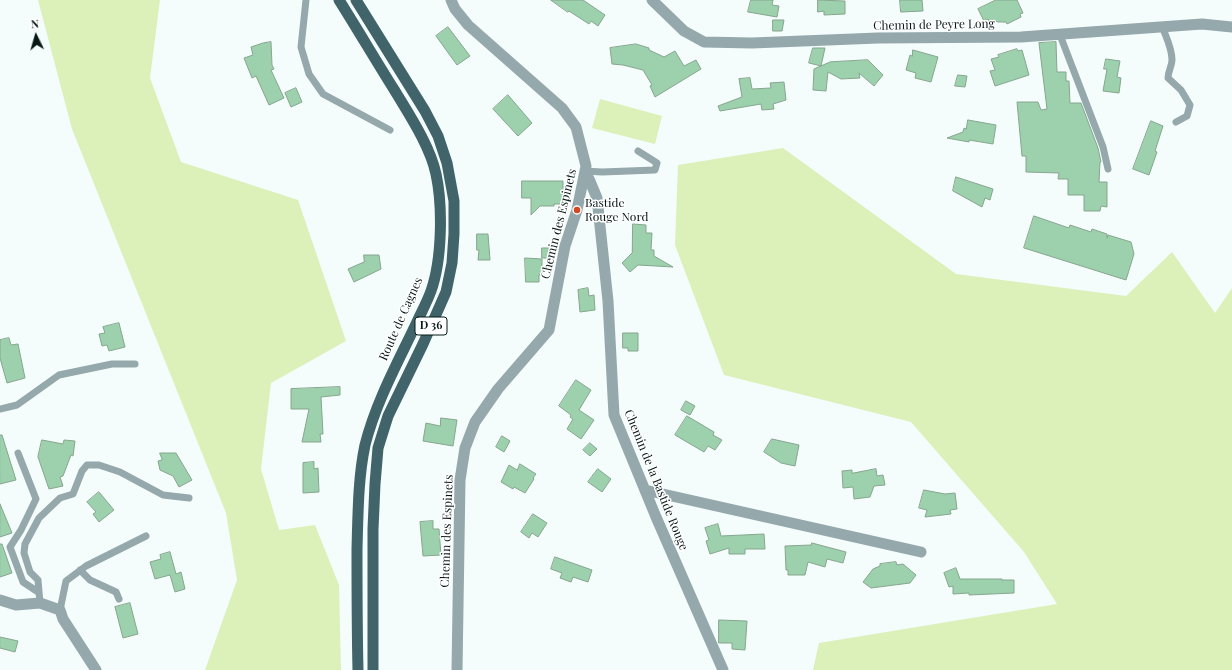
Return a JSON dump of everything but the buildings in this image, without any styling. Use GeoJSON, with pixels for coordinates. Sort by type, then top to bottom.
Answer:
{"type":"FeatureCollection","features":[{"type":"Feature","properties":{"kind":"main road","name":"Route de Cagnes"},"geometry":{"type":"LineString","coordinates":[[339,0],[410,117],[424,143],[436,174],[440,207],[440,236],[437,263],[431,291],[383,392],[365,446],[360,479],[358,528],[356,623],[358,670]]}},
{"type":"Feature","properties":{"kind":"main road","name":"D 36"},"geometry":{"type":"LineString","coordinates":[[356,0],[425,111],[438,136],[447,164],[454,202],[452,263],[446,292],[388,416],[378,448],[375,484],[373,670]]}},
{"type":"Feature","properties":{"kind":"street","name":"Chemin des Espinets"},"geometry":{"type":"LineString","coordinates":[[451,0],[455,9],[468,25],[562,108],[576,127],[586,166],[577,210],[564,246],[549,330],[498,389],[475,422],[465,448],[460,480],[457,670]]}},
{"type":"Feature","properties":{"kind":"street","name":"Chemin de Peyre Long"},"geometry":{"type":"LineString","coordinates":[[652,0],[684,31],[704,42],[752,43],[878,38],[1021,37],[1202,24],[1232,27]]}},
{"type":"Feature","properties":{"kind":"street","name":"Chemin de la Bastide Rouge"},"geometry":{"type":"LineString","coordinates":[[585,172],[597,198],[608,301],[614,415],[723,670]]}},
{"type":"Feature","properties":{"kind":"street"},"geometry":{"type":"LineString","coordinates":[[645,490],[921,552]]}},
{"type":"Feature","properties":{"kind":"street"},"geometry":{"type":"LineString","coordinates":[[0,600],[16,605],[39,598],[60,610],[63,619],[96,670]]}},
{"type":"Feature","properties":{"kind":"lane"},"geometry":{"type":"LineString","coordinates":[[306,0],[301,47],[309,74],[323,94],[390,130]]}},
{"type":"Feature","properties":{"kind":"lane"},"geometry":{"type":"LineString","coordinates":[[1162,26],[1172,61],[1168,72],[1168,78],[1181,90],[1190,105],[1187,116],[1176,122]]}},
{"type":"Feature","properties":{"kind":"lane"},"geometry":{"type":"LineString","coordinates":[[1060,35],[1103,147],[1108,169]]}},
{"type":"Feature","properties":{"kind":"lane"},"geometry":{"type":"LineString","coordinates":[[585,172],[655,170],[657,163],[638,151]]}},
{"type":"Feature","properties":{"kind":"lane"},"geometry":{"type":"LineString","coordinates":[[0,409],[17,405],[59,375],[112,364],[135,364]]}},
{"type":"Feature","properties":{"kind":"lane"},"geometry":{"type":"LineString","coordinates":[[18,453],[36,499],[22,530],[10,547],[23,582],[39,598]]}},
{"type":"Feature","properties":{"kind":"lane"},"geometry":{"type":"LineString","coordinates":[[39,598],[38,580],[30,572],[24,553],[25,544],[39,518],[60,498],[73,494],[82,471],[87,465],[99,465],[120,472],[163,495],[189,498]]}},
{"type":"Feature","properties":{"kind":"lane"},"geometry":{"type":"LineString","coordinates":[[60,610],[66,580],[86,566],[146,536]]}},
{"type":"Feature","properties":{"kind":"lane"},"geometry":{"type":"LineString","coordinates":[[80,570],[90,580],[116,592],[119,599]]}},
{"type":"Feature","properties":{"kind":"green space"},"geometry":{"type":"Polygon","coordinates":[[[38,0],[160,0],[150,78],[181,162],[298,200],[346,341],[271,383],[261,469],[279,530],[315,525],[339,585],[341,670],[205,670],[237,580],[226,513],[72,129],[38,0]]]}},
{"type":"Feature","properties":{"kind":"green space"},"geometry":{"type":"Polygon","coordinates":[[[600,99],[662,116],[655,144],[592,128],[600,99]]]}},
{"type":"Feature","properties":{"kind":"green space"},"geometry":{"type":"Polygon","coordinates":[[[783,148],[956,274],[1126,296],[1172,252],[1215,313],[1232,288],[1232,670],[813,670],[819,643],[1057,604],[1024,552],[911,422],[724,375],[675,245],[678,165],[783,148]]]}},
{"type":"Feature","properties":{"kind":"place","name":"Bastide Rouge Nord"},"geometry":{"type":"Point","coordinates":[577,210]}}]}
